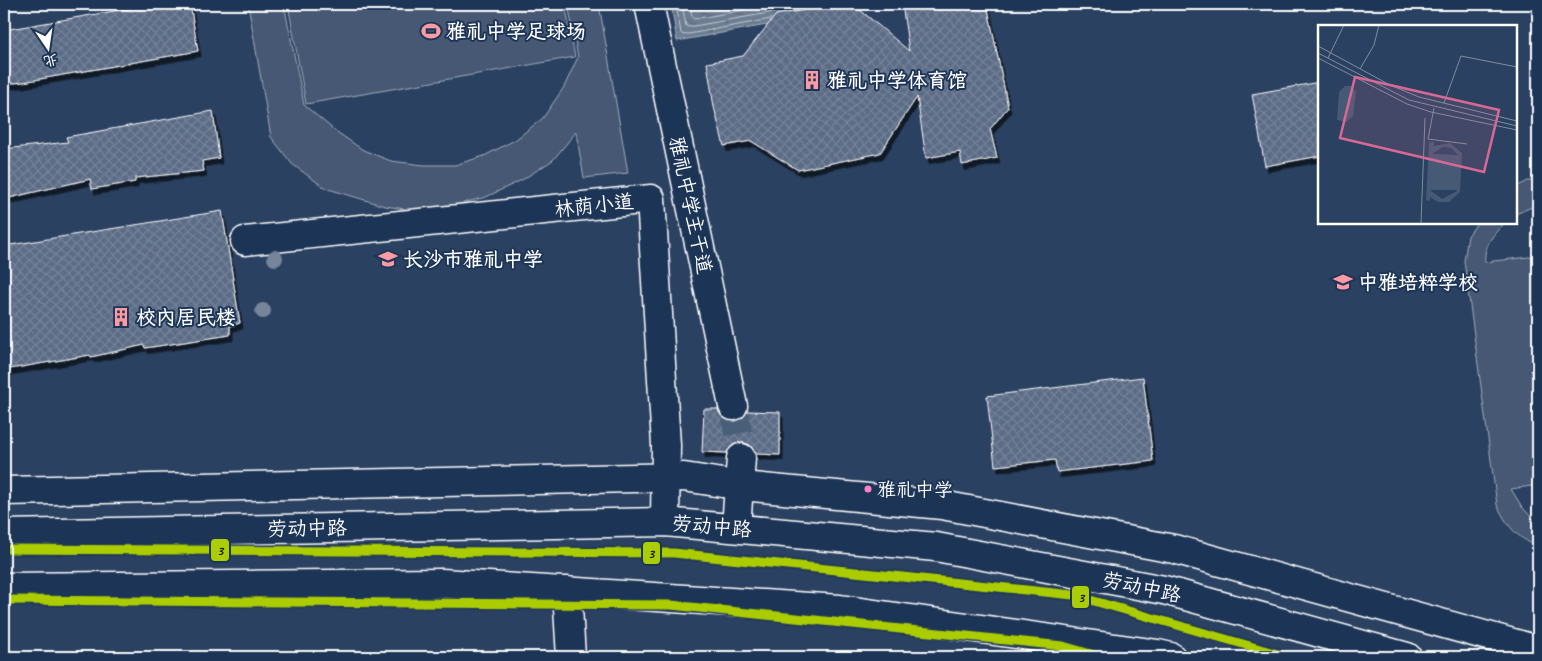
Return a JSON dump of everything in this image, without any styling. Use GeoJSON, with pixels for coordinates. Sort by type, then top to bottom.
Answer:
{"type":"FeatureCollection","features":[{"type":"Feature","properties":{"kind":"main road","name":"雅礼中学主干道"},"geometry":{"type":"LineString","coordinates":[[649,4],[733,406]]}},
{"type":"Feature","properties":{"kind":"main road","name":"林荫小道"},"geometry":{"type":"LineString","coordinates":[[245,242],[652,199],[666,477],[665,522]]}},
{"type":"Feature","properties":{"kind":"main road"},"geometry":{"type":"LineString","coordinates":[[736,528],[741,458]]}},
{"type":"Feature","properties":{"kind":"main road"},"geometry":{"type":"LineString","coordinates":[[4,491],[684,477],[740,486],[942,505],[1174,549],[1538,650]]}},
{"type":"Feature","properties":{"kind":"main road","name":"劳动中路"},"geometry":{"type":"LineString","coordinates":[[4,534],[665,522],[736,528],[936,547],[1155,588],[1407,657]]}},
{"type":"Feature","properties":{"kind":"main road"},"geometry":{"type":"LineString","coordinates":[[4,587],[442,583],[840,609],[1171,657]]}},
{"type":"Feature","properties":{"kind":"main road"},"geometry":{"type":"LineString","coordinates":[[567,591],[571,657]]}},
{"type":"Feature","properties":{"kind":"shaded area"},"geometry":{"type":"Polygon","coordinates":[[[248,4],[284,4],[304,105],[334,130],[363,150],[391,161],[424,165],[455,165],[484,156],[515,140],[543,118],[564,87],[578,57],[568,4],[599,4],[628,173],[584,178],[576,132],[553,160],[522,180],[486,197],[455,205],[418,211],[385,206],[325,188],[292,164],[271,137],[248,4]]]}},
{"type":"Feature","properties":{"kind":"shaded area","name":"雅礼中学足球场"},"geometry":{"type":"Polygon","coordinates":[[[288,4],[565,4],[575,57],[306,104],[288,4]]]}},
{"type":"Feature","properties":{"kind":"shaded area"},"geometry":{"type":"Polygon","coordinates":[[[1528,181],[1538,181],[1538,207],[1534,206],[1517,214],[1517,186],[1528,181]]]}},
{"type":"Feature","properties":{"kind":"shaded area"},"geometry":{"type":"Polygon","coordinates":[[[1476,224],[1504,224],[1488,245],[1485,262],[1538,256],[1538,485],[1511,489],[1522,507],[1538,524],[1538,547],[1523,539],[1513,530],[1497,505],[1464,261],[1468,236],[1476,224]]]}},
{"type":"Feature","properties":{"kind":"water"},"geometry":{"type":"Polygon","coordinates":[[[671,4],[885,4],[677,41],[671,4]]]}},
{"type":"Feature","properties":{"kind":"building"},"geometry":{"type":"Polygon","coordinates":[[[155,4],[190,4],[198,51],[4,84],[4,30],[155,4]]]}},
{"type":"Feature","properties":{"kind":"building","name":"雅礼中学体育馆"},"geometry":{"type":"Polygon","coordinates":[[[839,4],[853,4],[909,51],[902,4],[987,4],[1008,107],[990,129],[997,158],[962,165],[960,152],[926,158],[917,97],[880,153],[798,170],[751,141],[724,146],[714,107],[707,63],[743,56],[776,15],[839,4]]]}},
{"type":"Feature","properties":{"kind":"building"},"geometry":{"type":"Polygon","coordinates":[[[1318,82],[1318,156],[1265,166],[1252,94],[1318,82]]]}},
{"type":"Feature","properties":{"kind":"building"},"geometry":{"type":"Polygon","coordinates":[[[213,111],[219,158],[202,161],[204,171],[135,178],[135,182],[92,189],[90,179],[9,198],[7,183],[4,183],[4,149],[68,142],[66,137],[213,111]]]}},
{"type":"Feature","properties":{"kind":"building"},"geometry":{"type":"Polygon","coordinates":[[[222,211],[240,323],[230,326],[230,335],[145,348],[144,345],[91,357],[90,355],[4,370],[4,246],[222,211]]]}},
{"type":"Feature","properties":{"kind":"building"},"geometry":{"type":"Polygon","coordinates":[[[1143,377],[1153,461],[1057,472],[1055,460],[995,466],[987,396],[1143,377]]]}},
{"type":"Feature","properties":{"kind":"building"},"geometry":{"type":"Polygon","coordinates":[[[704,409],[718,409],[722,417],[728,421],[736,421],[743,418],[748,411],[780,412],[780,455],[756,454],[750,445],[742,442],[734,444],[727,453],[702,452],[704,409]]]}},
{"type":"Feature","properties":{"kind":"tunnel"},"geometry":{"type":"LineString","coordinates":[[733,406],[741,446],[741,458]]}},
{"type":"Feature","properties":{"kind":"transit line","name":"3"},"geometry":{"type":"LineString","coordinates":[[4,549],[674,553],[1073,595],[1288,657]]}},
{"type":"Feature","properties":{"kind":"transit line","name":"3"},"geometry":{"type":"LineString","coordinates":[[4,600],[671,605],[1063,646],[1101,657]]}},
{"type":"Feature","properties":{"kind":"place","name":"雅礼中学足球场"},"geometry":{"type":"Point","coordinates":[431,31]}},
{"type":"Feature","properties":{"kind":"place","name":"雅礼中学体育馆"},"geometry":{"type":"Point","coordinates":[812,80]}},
{"type":"Feature","properties":{"kind":"place","name":"长沙市雅礼中学"},"geometry":{"type":"Point","coordinates":[388,259]}},
{"type":"Feature","properties":{"kind":"place","name":"中雅培粹学校"},"geometry":{"type":"Point","coordinates":[1343,282]}},
{"type":"Feature","properties":{"kind":"place","name":"校内居民楼"},"geometry":{"type":"Point","coordinates":[121,317]}},
{"type":"Feature","properties":{"kind":"place","name":"雅礼中学"},"geometry":{"type":"Point","coordinates":[868,489]}}]}
